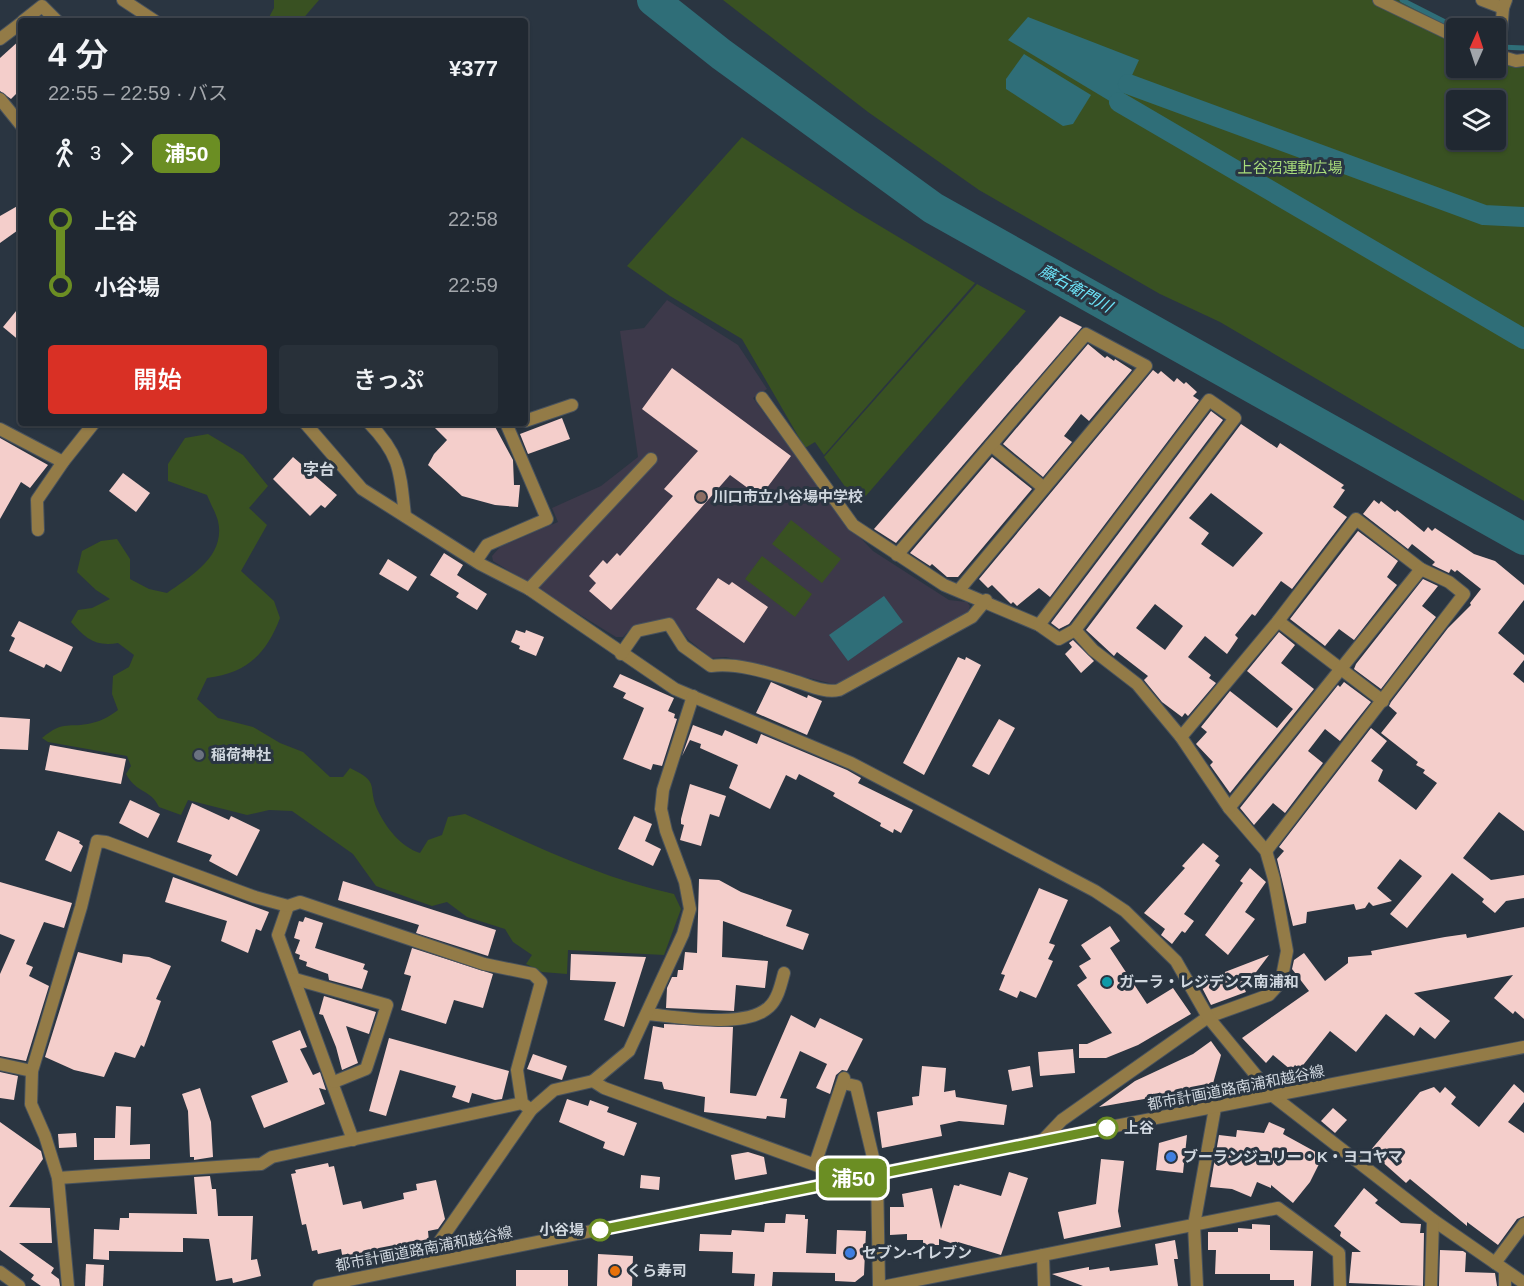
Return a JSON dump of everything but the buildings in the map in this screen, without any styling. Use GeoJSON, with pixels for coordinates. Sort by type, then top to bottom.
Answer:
{"type":"FeatureCollection","features":[{"type":"Feature","properties":{"kind":"street"},"geometry":{"type":"LineString","coordinates":[[123,0],[150,18]]}},
{"type":"Feature","properties":{"kind":"street"},"geometry":{"type":"LineString","coordinates":[[1379,0],[1446,32]]}},
{"type":"Feature","properties":{"kind":"street"},"geometry":{"type":"LineString","coordinates":[[1482,0],[1504,4]]}},
{"type":"Feature","properties":{"kind":"street"},"geometry":{"type":"LineString","coordinates":[[27,18],[42,6],[54,18]]}},
{"type":"Feature","properties":{"kind":"street"},"geometry":{"type":"LineString","coordinates":[[0,39],[18,25]]}},
{"type":"Feature","properties":{"kind":"street"},"geometry":{"type":"LineString","coordinates":[[1506,58],[1524,60]]}},
{"type":"Feature","properties":{"kind":"street"},"geometry":{"type":"LineString","coordinates":[[0,99],[18,121]]}},
{"type":"Feature","properties":{"kind":"street"},"geometry":{"type":"LineString","coordinates":[[897,555],[1086,333],[1146,366],[959,590]]}},
{"type":"Feature","properties":{"kind":"street"},"geometry":{"type":"LineString","coordinates":[[762,398],[853,525],[944,585],[986,600],[1039,625],[1059,639],[1075,630],[1235,418],[1209,400],[1039,625]]}},
{"type":"Feature","properties":{"kind":"street"},"geometry":{"type":"LineString","coordinates":[[528,420],[572,405]]}},
{"type":"Feature","properties":{"kind":"street"},"geometry":{"type":"LineString","coordinates":[[38,530],[37,500],[92,426]]}},
{"type":"Feature","properties":{"kind":"street"},"geometry":{"type":"LineString","coordinates":[[308,426],[362,489],[476,561],[529,589],[675,689],[851,763],[1095,891],[1125,911],[1176,960],[1208,1017],[1273,1096],[1433,1220],[1524,1283]]}},
{"type":"Feature","properties":{"kind":"street"},"geometry":{"type":"LineString","coordinates":[[372,426],[386,441],[400,466],[405,516]]}},
{"type":"Feature","properties":{"kind":"street"},"geometry":{"type":"LineString","coordinates":[[476,561],[487,545],[547,519],[507,426]]}},
{"type":"Feature","properties":{"kind":"street"},"geometry":{"type":"LineString","coordinates":[[0,429],[63,462]]}},
{"type":"Feature","properties":{"kind":"street"},"geometry":{"type":"LineString","coordinates":[[991,445],[1044,488]]}},
{"type":"Feature","properties":{"kind":"street"},"geometry":{"type":"LineString","coordinates":[[529,589],[651,459]]}},
{"type":"Feature","properties":{"kind":"street"},"geometry":{"type":"LineString","coordinates":[[1181,737],[1278,621],[1356,519],[1421,569],[1449,582],[1464,594],[1266,851]]}},
{"type":"Feature","properties":{"kind":"street"},"geometry":{"type":"LineString","coordinates":[[1229,808],[1421,569]]}},
{"type":"Feature","properties":{"kind":"street"},"geometry":{"type":"LineString","coordinates":[[621,654],[637,631],[669,624],[683,646],[711,666],[724,664],[830,692],[839,690],[972,617],[986,600]]}},
{"type":"Feature","properties":{"kind":"street"},"geometry":{"type":"LineString","coordinates":[[1278,621],[1383,701]]}},
{"type":"Feature","properties":{"kind":"street"},"geometry":{"type":"LineString","coordinates":[[1043,1140],[1062,1120],[1208,1017],[1269,995],[1281,981],[1287,951],[1274,879],[1266,851],[1229,808],[1181,737],[1137,684],[1093,650],[1075,630]]}},
{"type":"Feature","properties":{"kind":"street"},"geometry":{"type":"LineString","coordinates":[[58,1178],[261,1164],[272,1157],[526,1107],[554,1090],[593,1081],[629,1051],[683,934],[690,909],[685,882],[666,831],[661,809],[663,789],[693,696]]}},
{"type":"Feature","properties":{"kind":"street"},"geometry":{"type":"LineString","coordinates":[[68,1286],[58,1178],[45,1137],[31,1104],[32,1071],[81,907],[98,841],[244,893],[288,906],[300,902],[484,964],[533,974],[541,982],[517,1070],[526,1107],[424,1264]]}},
{"type":"Feature","properties":{"kind":"street"},"geometry":{"type":"LineString","coordinates":[[288,906],[278,935],[334,1082],[353,1140]]}},
{"type":"Feature","properties":{"kind":"street"},"geometry":{"type":"LineString","coordinates":[[647,1014],[703,1018],[756,1016],[771,1006],[784,973]]}},
{"type":"Feature","properties":{"kind":"street"},"geometry":{"type":"LineString","coordinates":[[295,979],[387,1005],[366,1069],[334,1082]]}},
{"type":"Feature","properties":{"kind":"street","name":"都市計画道路南浦和越谷線"},"geometry":{"type":"LineString","coordinates":[[320,1286],[851,1178],[1524,1047]]}},
{"type":"Feature","properties":{"kind":"street"},"geometry":{"type":"LineString","coordinates":[[0,1064],[32,1071]]}},
{"type":"Feature","properties":{"kind":"street"},"geometry":{"type":"LineString","coordinates":[[593,1081],[603,1088],[851,1178]]}},
{"type":"Feature","properties":{"kind":"street"},"geometry":{"type":"LineString","coordinates":[[815,1164],[844,1081],[856,1086],[877,1174],[879,1286]]}},
{"type":"Feature","properties":{"kind":"street"},"geometry":{"type":"LineString","coordinates":[[1197,1286],[1194,1225],[1215,1108]]}},
{"type":"Feature","properties":{"kind":"street"},"geometry":{"type":"LineString","coordinates":[[887,1286],[1278,1208],[1339,1253],[1340,1286]]}},
{"type":"Feature","properties":{"kind":"street"},"geometry":{"type":"LineString","coordinates":[[1431,1286],[1433,1220]]}},
{"type":"Feature","properties":{"kind":"street"},"geometry":{"type":"LineString","coordinates":[[1505,1286],[1500,1267],[1524,1224]]}},
{"type":"Feature","properties":{"kind":"street"},"geometry":{"type":"LineString","coordinates":[[1043,1255],[1044,1286]]}},
{"type":"Feature","properties":{"kind":"street"},"geometry":{"type":"LineString","coordinates":[[0,1272],[18,1286]]}},
{"type":"Feature","properties":{"kind":"shaded area","name":"川口市立小谷場中学校"},"geometry":{"type":"Polygon","coordinates":[[[667,300],[738,345],[767,389],[753,398],[841,518],[873,551],[949,600],[967,602],[970,606],[968,612],[841,683],[833,684],[726,657],[711,658],[689,640],[670,618],[632,627],[623,637],[616,637],[493,561],[492,556],[500,547],[558,522],[552,508],[601,486],[638,457],[620,331],[644,328],[667,300]]]}},
{"type":"Feature","properties":{"kind":"green space"},"geometry":{"type":"Polygon","coordinates":[[[274,0],[319,0],[304,18],[269,18],[274,8],[274,0]]]}},
{"type":"Feature","properties":{"kind":"green space","name":"上谷沼運動広場"},"geometry":{"type":"Polygon","coordinates":[[[723,0],[1398,0],[1446,25],[1446,78],[1506,78],[1506,54],[1524,59],[1524,501],[1220,322],[1160,294],[979,190],[868,112],[723,0]]]}},
{"type":"Feature","properties":{"kind":"green space"},"geometry":{"type":"Polygon","coordinates":[[[742,137],[855,211],[975,283],[824,455],[815,442],[805,448],[742,339],[670,296],[627,266],[742,137]]]}},
{"type":"Feature","properties":{"kind":"green space"},"geometry":{"type":"Polygon","coordinates":[[[977,284],[1026,311],[858,505],[824,457],[977,284]]]}},
{"type":"Feature","properties":{"kind":"green space"},"geometry":{"type":"Polygon","coordinates":[[[208,434],[243,455],[268,486],[249,508],[267,525],[241,571],[274,601],[280,618],[268,642],[253,660],[233,672],[207,678],[197,699],[218,718],[253,727],[280,743],[303,752],[330,777],[343,777],[350,768],[366,777],[370,781],[374,801],[385,823],[400,841],[420,853],[428,840],[442,835],[448,817],[465,814],[594,870],[674,894],[681,909],[664,955],[568,950],[567,974],[542,972],[526,964],[532,955],[513,942],[505,929],[467,917],[447,902],[432,906],[376,886],[353,854],[292,811],[269,810],[247,815],[188,800],[181,815],[159,807],[152,797],[130,780],[126,774],[131,766],[127,756],[48,742],[42,738],[56,728],[96,722],[118,710],[112,694],[113,676],[129,667],[134,655],[118,643],[103,644],[91,640],[71,622],[78,610],[92,608],[110,599],[96,590],[77,572],[82,551],[101,541],[117,539],[130,559],[130,579],[149,589],[167,593],[196,572],[212,555],[217,545],[218,521],[207,495],[168,481],[168,464],[185,438],[208,434]]]}},
{"type":"Feature","properties":{"kind":"green space"},"geometry":{"type":"Polygon","coordinates":[[[791,520],[841,559],[822,583],[772,544],[791,520]]]}},
{"type":"Feature","properties":{"kind":"green space"},"geometry":{"type":"Polygon","coordinates":[[[762,556],[812,594],[795,617],[745,579],[762,556]]]}},
{"type":"Feature","properties":{"kind":"water"},"geometry":{"type":"Polygon","coordinates":[[[1028,17],[1139,60],[1118,106],[1008,40],[1028,17]]]}},
{"type":"Feature","properties":{"kind":"water"},"geometry":{"type":"Polygon","coordinates":[[[1024,54],[1091,95],[1073,124],[1063,126],[1006,89],[1006,79],[1024,54]]]}},
{"type":"Feature","properties":{"kind":"water"},"geometry":{"type":"Polygon","coordinates":[[[884,596],[903,622],[848,661],[829,635],[884,596]]]}},
{"type":"Feature","properties":{"kind":"waterway","name":"藤右衛門川"},"geometry":{"type":"LineString","coordinates":[[653,0],[721,54],[933,208],[1524,539]]}},
{"type":"Feature","properties":{"kind":"waterway"},"geometry":{"type":"LineString","coordinates":[[1402,0],[1446,22]]}},
{"type":"Feature","properties":{"kind":"waterway"},"geometry":{"type":"LineString","coordinates":[[1506,47],[1524,48]]}},
{"type":"Feature","properties":{"kind":"waterway"},"geometry":{"type":"LineString","coordinates":[[1128,84],[1484,215],[1524,217]]}},
{"type":"Feature","properties":{"kind":"waterway"},"geometry":{"type":"LineString","coordinates":[[1119,102],[1524,339]]}},
{"type":"Feature","properties":{"kind":"bus line","name":"浦50"},"geometry":{"type":"LineString","coordinates":[[600,1230],[1107,1128]]}},
{"type":"Feature","properties":{"kind":"place","name":"川口市立小谷場中学校"},"geometry":{"type":"Point","coordinates":[701,497]}},
{"type":"Feature","properties":{"kind":"place","name":"稲荷神社"},"geometry":{"type":"Point","coordinates":[199,755]}},
{"type":"Feature","properties":{"kind":"place","name":"ガーラ・レジデンス南浦和"},"geometry":{"type":"Point","coordinates":[1107,982]}},
{"type":"Feature","properties":{"kind":"place","name":"上谷"},"geometry":{"type":"Point","coordinates":[1107,1128]}},
{"type":"Feature","properties":{"kind":"place","name":"ブーランジュリー・K・ヨコヤマ"},"geometry":{"type":"Point","coordinates":[1171,1157]}},
{"type":"Feature","properties":{"kind":"place","name":"小谷場"},"geometry":{"type":"Point","coordinates":[600,1230]}},
{"type":"Feature","properties":{"kind":"place","name":"セブン-イレブン"},"geometry":{"type":"Point","coordinates":[850,1253]}},
{"type":"Feature","properties":{"kind":"place","name":"くら寿司"},"geometry":{"type":"Point","coordinates":[615,1271]}},
{"type":"Feature","properties":{"kind":"district","name":"字台"},"geometry":{"type":"Point","coordinates":[319,469]}}]}
